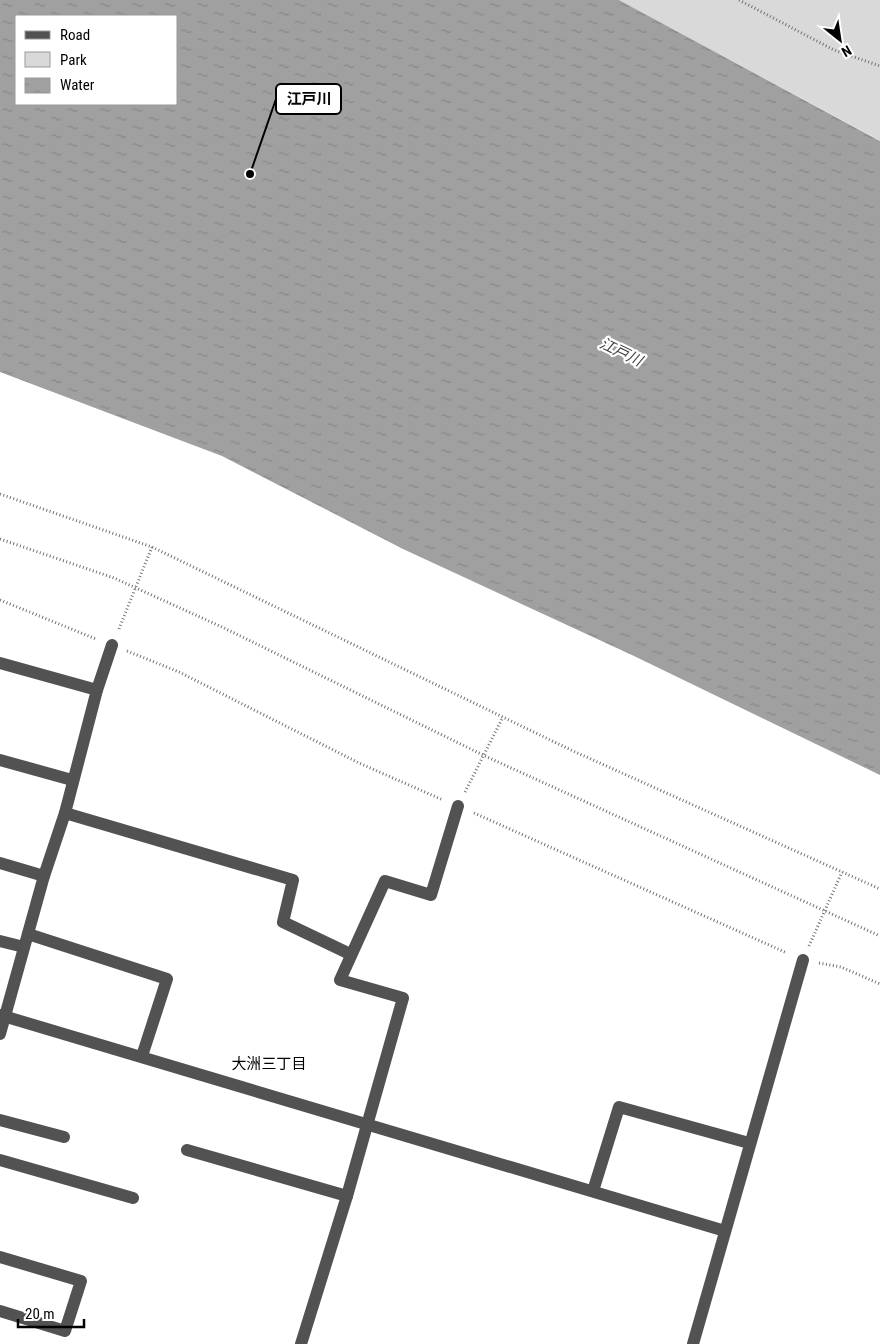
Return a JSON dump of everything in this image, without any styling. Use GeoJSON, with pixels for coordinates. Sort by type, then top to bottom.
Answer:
{"type":"FeatureCollection","features":[{"type":"Feature","properties":{"kind":"street"},"geometry":{"type":"LineString","coordinates":[[0,1034],[2,1016],[65,813],[72,780],[97,690],[112,645]]}},
{"type":"Feature","properties":{"kind":"street"},"geometry":{"type":"LineString","coordinates":[[0,663],[97,690]]}},
{"type":"Feature","properties":{"kind":"street"},"geometry":{"type":"LineString","coordinates":[[0,760],[72,780]]}},
{"type":"Feature","properties":{"kind":"street"},"geometry":{"type":"LineString","coordinates":[[301,1344],[403,998],[340,980],[350,954],[385,881],[431,895],[458,806]]}},
{"type":"Feature","properties":{"kind":"street"},"geometry":{"type":"LineString","coordinates":[[65,813],[293,880],[283,922],[350,954]]}},
{"type":"Feature","properties":{"kind":"street"},"geometry":{"type":"LineString","coordinates":[[0,863],[44,876]]}},
{"type":"Feature","properties":{"kind":"street"},"geometry":{"type":"LineString","coordinates":[[28,934],[167,979],[142,1056]]}},
{"type":"Feature","properties":{"kind":"street"},"geometry":{"type":"LineString","coordinates":[[0,941],[24,948]]}},
{"type":"Feature","properties":{"kind":"street"},"geometry":{"type":"LineString","coordinates":[[693,1344],[749,1143],[803,960]]}},
{"type":"Feature","properties":{"kind":"street"},"geometry":{"type":"LineString","coordinates":[[2,1016],[142,1056],[725,1231]]}},
{"type":"Feature","properties":{"kind":"street"},"geometry":{"type":"LineString","coordinates":[[593,1191],[620,1107],[749,1143]]}},
{"type":"Feature","properties":{"kind":"street"},"geometry":{"type":"LineString","coordinates":[[0,1120],[64,1137]]}},
{"type":"Feature","properties":{"kind":"street"},"geometry":{"type":"LineString","coordinates":[[187,1150],[346,1196]]}},
{"type":"Feature","properties":{"kind":"street"},"geometry":{"type":"LineString","coordinates":[[0,1160],[133,1198]]}},
{"type":"Feature","properties":{"kind":"street"},"geometry":{"type":"LineString","coordinates":[[0,1257],[81,1281],[65,1331],[0,1311]]}},
{"type":"Feature","properties":{"kind":"path"},"geometry":{"type":"LineString","coordinates":[[739,0],[834,50],[880,66]]}},
{"type":"Feature","properties":{"kind":"path"},"geometry":{"type":"LineString","coordinates":[[0,494],[152,546],[503,717],[880,889]]}},
{"type":"Feature","properties":{"kind":"path"},"geometry":{"type":"LineString","coordinates":[[0,539],[114,578],[222,627],[485,756],[880,936]]}},
{"type":"Feature","properties":{"kind":"path"},"geometry":{"type":"LineString","coordinates":[[112,645],[152,546]]}},
{"type":"Feature","properties":{"kind":"path"},"geometry":{"type":"LineString","coordinates":[[0,600],[179,672],[359,762],[803,960],[841,967],[880,984]]}},
{"type":"Feature","properties":{"kind":"path"},"geometry":{"type":"LineString","coordinates":[[458,806],[485,756],[503,717]]}},
{"type":"Feature","properties":{"kind":"path"},"geometry":{"type":"LineString","coordinates":[[803,960],[842,872]]}},
{"type":"Feature","properties":{"kind":"green space"},"geometry":{"type":"Polygon","coordinates":[[[619,0],[880,0],[880,141],[879,140],[619,0]]]}},
{"type":"Feature","properties":{"kind":"water"},"geometry":{"type":"Polygon","coordinates":[[[0,0],[619,0],[880,141],[880,775],[634,656],[403,549],[222,456],[0,372],[0,0]]]}},
{"type":"Feature","properties":{"kind":"place","name":"江戸川"},"geometry":{"type":"Point","coordinates":[250,174]}},
{"type":"Feature","properties":{"kind":"district","name":"大洲三丁目"},"geometry":{"type":"Point","coordinates":[269,1064]}}]}
